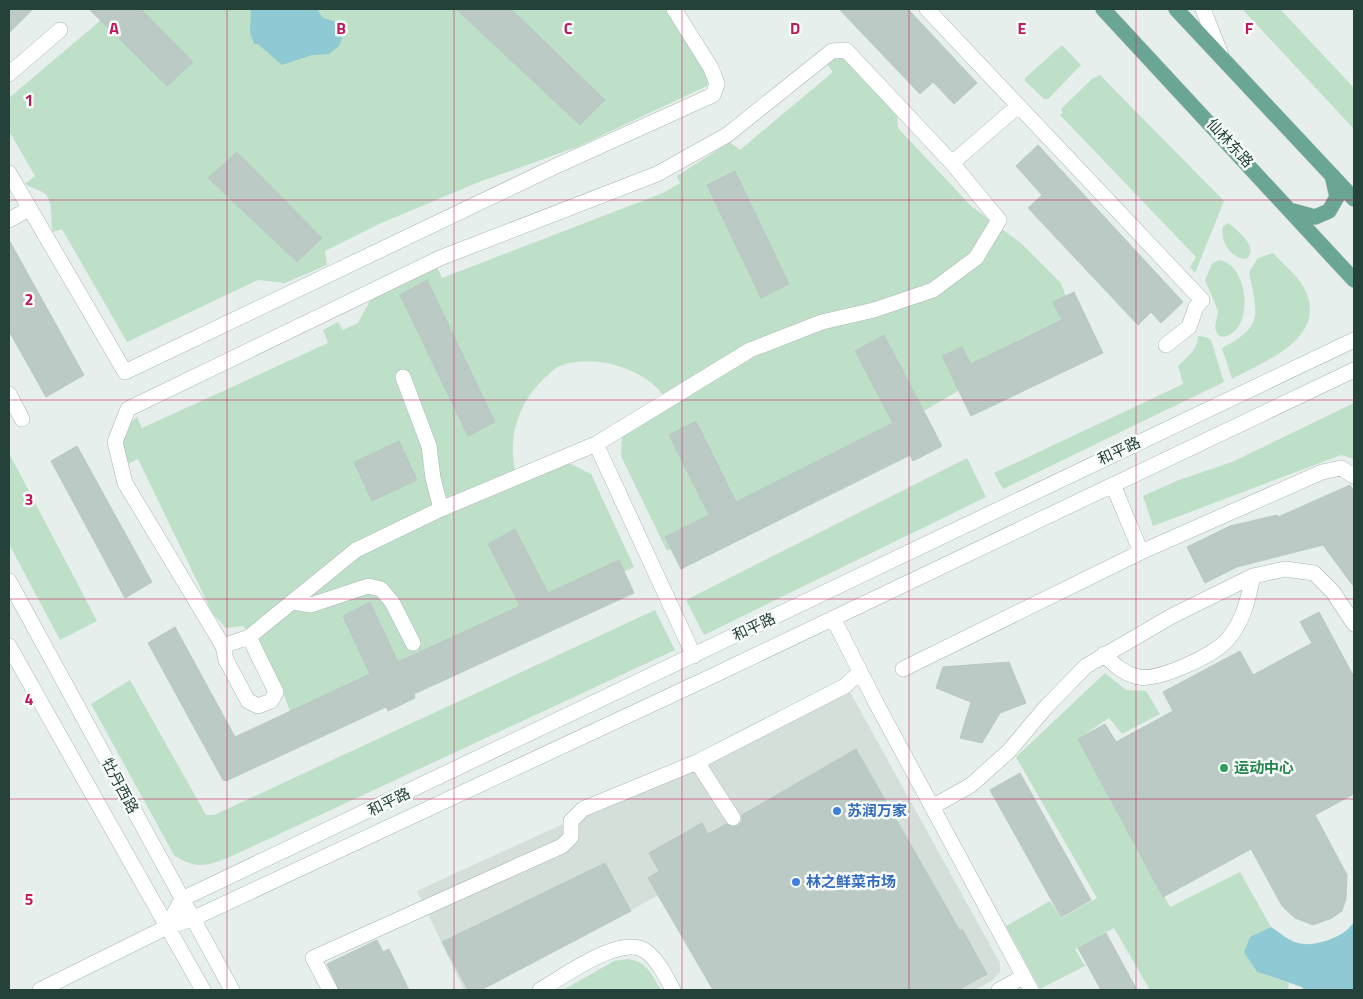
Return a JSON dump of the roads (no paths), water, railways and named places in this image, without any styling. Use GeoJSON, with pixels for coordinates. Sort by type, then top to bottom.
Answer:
{"type":"FeatureCollection","features":[{"type":"Feature","properties":{"kind":"main road","name":"仙林东路"},"geometry":{"type":"LineString","coordinates":[[1103,9],[1292,210],[1354,280]]}},
{"type":"Feature","properties":{"kind":"main road"},"geometry":{"type":"LineString","coordinates":[[1176,9],[1354,199]]}},
{"type":"Feature","properties":{"kind":"main road"},"geometry":{"type":"LineString","coordinates":[[1292,210],[1315,217],[1329,211],[1337,197],[1332,175]]}},
{"type":"Feature","properties":{"kind":"street"},"geometry":{"type":"LineString","coordinates":[[9,173],[125,372],[556,166],[713,95],[717,84],[711,68],[674,9]]}},
{"type":"Feature","properties":{"kind":"street"},"geometry":{"type":"LineString","coordinates":[[927,9],[1202,300],[1196,307],[1189,327],[1166,345]]}},
{"type":"Feature","properties":{"kind":"street"},"geometry":{"type":"LineString","coordinates":[[1203,9],[1221,55]]}},
{"type":"Feature","properties":{"kind":"street"},"geometry":{"type":"LineString","coordinates":[[9,74],[60,30]]}},
{"type":"Feature","properties":{"kind":"street"},"geometry":{"type":"LineString","coordinates":[[223,646],[249,637],[356,550],[441,509],[596,444],[750,350],[822,322],[874,310],[933,290],[976,258],[999,220],[952,163],[846,50],[832,51],[727,135],[656,174],[440,258],[128,409],[115,442],[126,483],[223,646],[226,660],[248,701],[258,706],[271,701],[276,692],[249,637]]}},
{"type":"Feature","properties":{"kind":"street"},"geometry":{"type":"LineString","coordinates":[[952,163],[1018,106]]}},
{"type":"Feature","properties":{"kind":"street"},"geometry":{"type":"LineString","coordinates":[[9,220],[29,209]]}},
{"type":"Feature","properties":{"kind":"street","name":"和平路"},"geometry":{"type":"LineString","coordinates":[[182,899],[1354,340]]}},
{"type":"Feature","properties":{"kind":"street","name":"和平路"},"geometry":{"type":"LineString","coordinates":[[40,990],[167,927],[192,919],[834,618],[1354,370]]}},
{"type":"Feature","properties":{"kind":"street"},"geometry":{"type":"LineString","coordinates":[[403,377],[429,446],[433,478],[441,509]]}},
{"type":"Feature","properties":{"kind":"street"},"geometry":{"type":"LineString","coordinates":[[9,394],[22,419]]}},
{"type":"Feature","properties":{"kind":"street"},"geometry":{"type":"LineString","coordinates":[[596,444],[694,656]]}},
{"type":"Feature","properties":{"kind":"street"},"geometry":{"type":"LineString","coordinates":[[903,669],[1141,552],[1322,472],[1341,468],[1354,476]]}},
{"type":"Feature","properties":{"kind":"street"},"geometry":{"type":"LineString","coordinates":[[1113,485],[1141,552]]}},
{"type":"Feature","properties":{"kind":"street"},"geometry":{"type":"LineString","coordinates":[[932,806],[971,785],[1009,751],[1086,666],[1172,616],[1253,576],[1285,569],[1314,573],[1333,592],[1354,624]]}},
{"type":"Feature","properties":{"kind":"street"},"geometry":{"type":"LineString","coordinates":[[1104,654],[1117,668],[1139,677],[1163,675],[1197,661],[1228,641],[1245,613],[1253,576]]}},
{"type":"Feature","properties":{"kind":"street","name":"牡丹西路"},"geometry":{"type":"LineString","coordinates":[[9,581],[232,990]]}},
{"type":"Feature","properties":{"kind":"street"},"geometry":{"type":"LineString","coordinates":[[293,602],[311,605],[368,586],[381,589],[392,602],[413,643]]}},
{"type":"Feature","properties":{"kind":"street"},"geometry":{"type":"LineString","coordinates":[[834,618],[860,672],[1027,984],[999,990]]}},
{"type":"Feature","properties":{"kind":"street","name":"牡丹西路"},"geometry":{"type":"LineString","coordinates":[[9,646],[203,990]]}},
{"type":"Feature","properties":{"kind":"street"},"geometry":{"type":"LineString","coordinates":[[330,990],[313,958],[562,846],[571,837],[571,821],[583,809],[697,762],[845,686],[860,672]]}},
{"type":"Feature","properties":{"kind":"street"},"geometry":{"type":"LineString","coordinates":[[697,762],[733,818]]}},
{"type":"Feature","properties":{"kind":"street"},"geometry":{"type":"LineString","coordinates":[[167,927],[182,899]]}},
{"type":"Feature","properties":{"kind":"street"},"geometry":{"type":"LineString","coordinates":[[540,990],[610,950],[624,946],[638,946],[647,951],[658,964],[673,990]]}},
{"type":"Feature","properties":{"kind":"water"},"geometry":{"type":"Polygon","coordinates":[[[249,9],[317,9],[323,18],[340,23],[343,35],[339,46],[329,54],[312,55],[282,65],[258,44],[254,44],[250,32],[251,11],[249,9]]]}},
{"type":"Feature","properties":{"kind":"water"},"geometry":{"type":"Polygon","coordinates":[[[1354,921],[1354,990],[1304,990],[1302,987],[1257,972],[1244,952],[1250,937],[1271,927],[1295,942],[1313,944],[1338,936],[1351,926],[1354,921]]]}},
{"type":"Feature","properties":{"kind":"place","name":"运动中心"},"geometry":{"type":"Point","coordinates":[1224,768]}},
{"type":"Feature","properties":{"kind":"place","name":"苏润万家"},"geometry":{"type":"Point","coordinates":[837,811]}},
{"type":"Feature","properties":{"kind":"place","name":"林之鲜菜市场"},"geometry":{"type":"Point","coordinates":[796,882]}}]}
